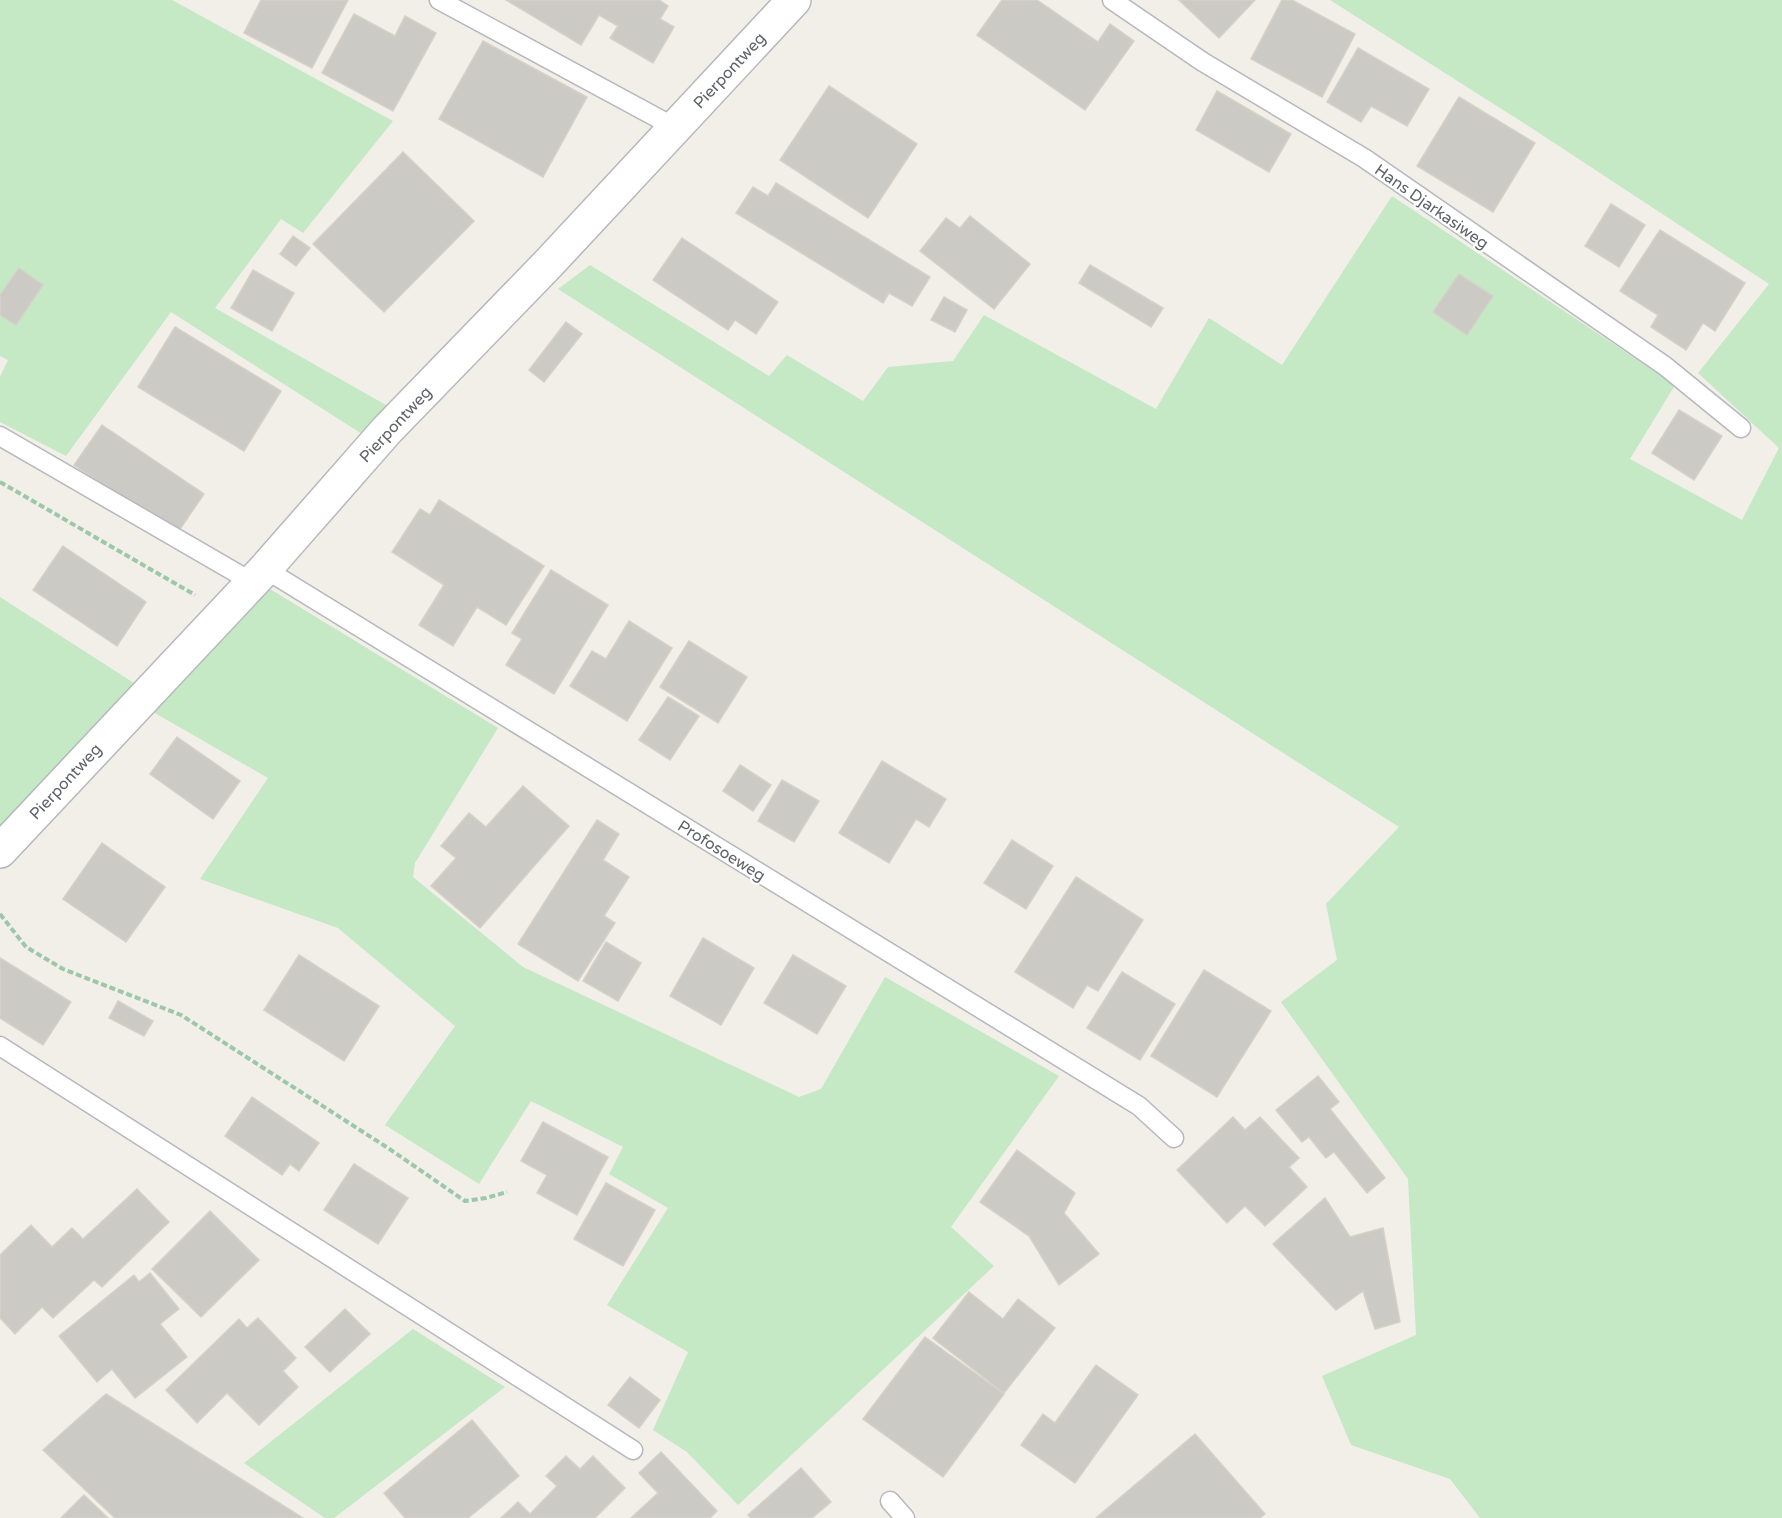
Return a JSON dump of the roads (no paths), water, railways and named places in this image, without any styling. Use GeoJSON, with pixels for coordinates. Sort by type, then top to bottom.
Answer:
{"type":"FeatureCollection","features":[{"type":"Feature","properties":{"kind":"street","name":"Pierpontweg"},"geometry":{"type":"LineString","coordinates":[[0,851],[259,575],[387,430],[676,128],[794,0]]}},
{"type":"Feature","properties":{"kind":"lane"},"geometry":{"type":"LineString","coordinates":[[439,0],[676,128]]}},
{"type":"Feature","properties":{"kind":"lane","name":"Hans Djarkasiweg"},"geometry":{"type":"LineString","coordinates":[[1112,0],[1203,62],[1364,158],[1665,366],[1742,428]]}},
{"type":"Feature","properties":{"kind":"lane","name":"Profosoeweg"},"geometry":{"type":"LineString","coordinates":[[0,436],[259,575],[1139,1106],[1174,1138]]}},
{"type":"Feature","properties":{"kind":"lane"},"geometry":{"type":"LineString","coordinates":[[0,1046],[633,1450]]}},
{"type":"Feature","properties":{"kind":"lane"},"geometry":{"type":"LineString","coordinates":[[890,1501],[905,1518]]}}]}
